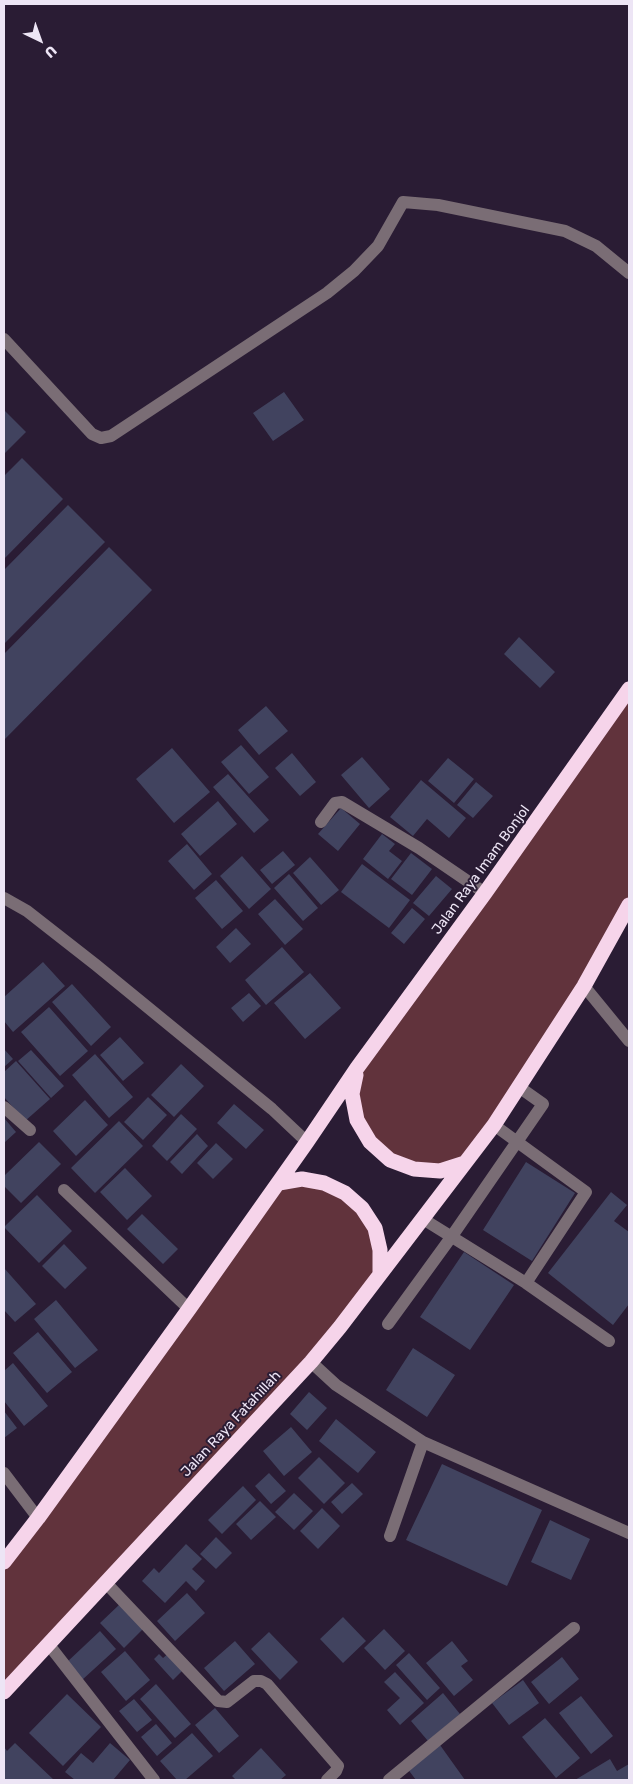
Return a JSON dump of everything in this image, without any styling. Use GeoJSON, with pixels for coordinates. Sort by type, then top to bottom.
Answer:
{"type":"FeatureCollection","features":[{"type":"Feature","properties":{"kind":"highway","name":"Jalan Raya Imam Bonjol"},"geometry":{"type":"LineString","coordinates":[[357,1068],[486,892],[629,689]]}},
{"type":"Feature","properties":{"kind":"highway"},"geometry":{"type":"LineString","coordinates":[[357,1068],[352,1094],[357,1120],[370,1142],[390,1160],[414,1169],[440,1171],[465,1163],[494,1125],[584,986],[629,905]]}},
{"type":"Feature","properties":{"kind":"highway"},"geometry":{"type":"LineString","coordinates":[[4,1562],[189,1310],[357,1068]]}},
{"type":"Feature","properties":{"kind":"highway","name":"Jalan Raya Fatahillah"},"geometry":{"type":"LineString","coordinates":[[4,1692],[311,1362],[340,1327],[465,1163]]}},
{"type":"Feature","properties":{"kind":"highway"},"geometry":{"type":"LineString","coordinates":[[278,1182],[302,1180],[324,1183],[345,1193],[362,1208],[375,1228],[380,1250],[380,1273]]}},
{"type":"Feature","properties":{"kind":"street"},"geometry":{"type":"LineString","coordinates":[[4,340],[92,434],[101,438],[112,436],[327,292],[354,271],[378,246],[403,202],[438,205],[565,231],[596,246],[629,273]]}},
{"type":"Feature","properties":{"kind":"street"},"geometry":{"type":"LineString","coordinates":[[321,822],[335,803],[342,802],[419,848],[486,892]]}},
{"type":"Feature","properties":{"kind":"street"},"geometry":{"type":"LineString","coordinates":[[4,898],[27,911],[88,959],[272,1109],[307,1142]]}},
{"type":"Feature","properties":{"kind":"street"},"geometry":{"type":"LineString","coordinates":[[584,986],[629,1041]]}},
{"type":"Feature","properties":{"kind":"street"},"geometry":{"type":"LineString","coordinates":[[388,1324],[544,1104],[518,1087]]}},
{"type":"Feature","properties":{"kind":"street"},"geometry":{"type":"LineString","coordinates":[[4,1107],[30,1130]]}},
{"type":"Feature","properties":{"kind":"street"},"geometry":{"type":"LineString","coordinates":[[494,1125],[586,1192],[526,1283]]}},
{"type":"Feature","properties":{"kind":"street"},"geometry":{"type":"LineString","coordinates":[[64,1190],[189,1310]]}},
{"type":"Feature","properties":{"kind":"street"},"geometry":{"type":"LineString","coordinates":[[423,1219],[526,1283],[610,1341]]}},
{"type":"Feature","properties":{"kind":"street"},"geometry":{"type":"LineString","coordinates":[[311,1362],[336,1385],[423,1442],[629,1533]]}},
{"type":"Feature","properties":{"kind":"street"},"geometry":{"type":"LineString","coordinates":[[390,1536],[423,1442]]}},
{"type":"Feature","properties":{"kind":"street"},"geometry":{"type":"LineString","coordinates":[[4,1473],[38,1518]]}},
{"type":"Feature","properties":{"kind":"street"},"geometry":{"type":"LineString","coordinates":[[106,1583],[218,1702],[227,1702],[254,1681],[261,1681],[267,1684],[338,1766],[336,1771],[327,1780]]}},
{"type":"Feature","properties":{"kind":"street"},"geometry":{"type":"LineString","coordinates":[[389,1780],[574,1628]]}},
{"type":"Feature","properties":{"kind":"street"},"geometry":{"type":"LineString","coordinates":[[49,1645],[154,1780]]}},
{"type":"Feature","properties":{"kind":"shaded area"},"geometry":{"type":"Polygon","coordinates":[[[629,689],[629,905],[465,1163],[440,1171],[390,1160],[357,1120],[357,1068],[629,689]]]}},
{"type":"Feature","properties":{"kind":"shaded area"},"geometry":{"type":"Polygon","coordinates":[[[302,1179],[362,1208],[380,1273],[340,1327],[4,1692],[4,1562],[279,1183],[302,1179]]]}},
{"type":"Feature","properties":{"kind":"building"},"geometry":{"type":"Polygon","coordinates":[[[284,392],[304,420],[273,441],[253,413],[284,392]]]}},
{"type":"Feature","properties":{"kind":"building"},"geometry":{"type":"Polygon","coordinates":[[[4,410],[26,432],[4,454],[4,410]]]}},
{"type":"Feature","properties":{"kind":"building"},"geometry":{"type":"Polygon","coordinates":[[[22,458],[63,499],[4,559],[4,476],[22,458]]]}},
{"type":"Feature","properties":{"kind":"building"},"geometry":{"type":"Polygon","coordinates":[[[68,505],[105,542],[4,644],[4,570],[68,505]]]}},
{"type":"Feature","properties":{"kind":"building"},"geometry":{"type":"Polygon","coordinates":[[[109,547],[152,590],[4,740],[4,654],[109,547]]]}},
{"type":"Feature","properties":{"kind":"building"},"geometry":{"type":"Polygon","coordinates":[[[519,637],[555,672],[540,688],[504,654],[519,637]]]}},
{"type":"Feature","properties":{"kind":"building"},"geometry":{"type":"Polygon","coordinates":[[[266,706],[288,731],[259,755],[238,730],[266,706]]]}},
{"type":"Feature","properties":{"kind":"building"},"geometry":{"type":"Polygon","coordinates":[[[241,745],[269,777],[249,794],[221,762],[241,745]]]}},
{"type":"Feature","properties":{"kind":"building"},"geometry":{"type":"Polygon","coordinates":[[[172,748],[210,792],[174,823],[136,779],[172,748]]]}},
{"type":"Feature","properties":{"kind":"building"},"geometry":{"type":"Polygon","coordinates":[[[292,753],[316,782],[300,796],[275,768],[292,753]]]}},
{"type":"Feature","properties":{"kind":"building"},"geometry":{"type":"Polygon","coordinates":[[[362,757],[390,789],[369,808],[341,775],[362,757]]]}},
{"type":"Feature","properties":{"kind":"building"},"geometry":{"type":"Polygon","coordinates":[[[448,758],[474,779],[454,803],[428,781],[448,758]]]}},
{"type":"Feature","properties":{"kind":"building"},"geometry":{"type":"Polygon","coordinates":[[[228,774],[269,820],[254,833],[213,787],[228,774]]]}},
{"type":"Feature","properties":{"kind":"building"},"geometry":{"type":"Polygon","coordinates":[[[421,780],[466,818],[449,838],[427,819],[413,836],[390,817],[421,780]]]}},
{"type":"Feature","properties":{"kind":"building"},"geometry":{"type":"Polygon","coordinates":[[[476,782],[493,796],[473,818],[457,805],[476,782]]]}},
{"type":"Feature","properties":{"kind":"building"},"geometry":{"type":"Polygon","coordinates":[[[218,801],[237,824],[200,856],[181,834],[218,801]]]}},
{"type":"Feature","properties":{"kind":"building"},"geometry":{"type":"Polygon","coordinates":[[[341,808],[360,824],[338,851],[318,834],[341,808]]]}},
{"type":"Feature","properties":{"kind":"building"},"geometry":{"type":"Polygon","coordinates":[[[382,834],[395,844],[389,851],[402,861],[388,879],[363,859],[382,834]]]}},
{"type":"Feature","properties":{"kind":"building"},"geometry":{"type":"Polygon","coordinates":[[[187,844],[212,874],[194,890],[168,861],[187,844]]]}},
{"type":"Feature","properties":{"kind":"building"},"geometry":{"type":"Polygon","coordinates":[[[283,851],[295,865],[272,884],[260,870],[283,851]]]}},
{"type":"Feature","properties":{"kind":"building"},"geometry":{"type":"Polygon","coordinates":[[[411,853],[432,869],[412,895],[391,879],[411,853]]]}},
{"type":"Feature","properties":{"kind":"building"},"geometry":{"type":"Polygon","coordinates":[[[242,856],[271,889],[249,909],[220,876],[242,856]]]}},
{"type":"Feature","properties":{"kind":"building"},"geometry":{"type":"Polygon","coordinates":[[[310,857],[339,890],[321,905],[293,873],[310,857]]]}},
{"type":"Feature","properties":{"kind":"building"},"geometry":{"type":"Polygon","coordinates":[[[362,864],[410,900],[389,928],[341,892],[362,864]]]}},
{"type":"Feature","properties":{"kind":"building"},"geometry":{"type":"Polygon","coordinates":[[[289,874],[318,908],[303,921],[274,888],[289,874]]]}},
{"type":"Feature","properties":{"kind":"building"},"geometry":{"type":"Polygon","coordinates":[[[436,876],[452,889],[429,916],[413,903],[436,876]]]}},
{"type":"Feature","properties":{"kind":"building"},"geometry":{"type":"Polygon","coordinates":[[[216,880],[243,911],[222,929],[195,898],[216,880]]]}},
{"type":"Feature","properties":{"kind":"building"},"geometry":{"type":"Polygon","coordinates":[[[275,899],[303,929],[285,945],[258,914],[275,899]]]}},
{"type":"Feature","properties":{"kind":"building"},"geometry":{"type":"Polygon","coordinates":[[[412,908],[425,919],[404,944],[391,933],[412,908]]]}},
{"type":"Feature","properties":{"kind":"building"},"geometry":{"type":"Polygon","coordinates":[[[236,928],[251,944],[230,963],[216,947],[236,928]]]}},
{"type":"Feature","properties":{"kind":"building"},"geometry":{"type":"Polygon","coordinates":[[[282,947],[304,972],[266,1005],[245,980],[282,947]]]}},
{"type":"Feature","properties":{"kind":"building"},"geometry":{"type":"Polygon","coordinates":[[[43,962],[65,986],[13,1032],[4,1021],[4,997],[43,962]]]}},
{"type":"Feature","properties":{"kind":"building"},"geometry":{"type":"Polygon","coordinates":[[[310,973],[341,1008],[305,1039],[274,1003],[310,973]]]}},
{"type":"Feature","properties":{"kind":"building"},"geometry":{"type":"Polygon","coordinates":[[[72,984],[111,1027],[91,1046],[52,1002],[72,984]]]}},
{"type":"Feature","properties":{"kind":"building"},"geometry":{"type":"Polygon","coordinates":[[[249,993],[261,1006],[243,1022],[231,1008],[249,993]]]}},
{"type":"Feature","properties":{"kind":"building"},"geometry":{"type":"Polygon","coordinates":[[[49,1007],[88,1051],[60,1076],[21,1032],[49,1007]]]}},
{"type":"Feature","properties":{"kind":"building"},"geometry":{"type":"Polygon","coordinates":[[[120,1037],[144,1063],[123,1081],[100,1055],[120,1037]]]}},
{"type":"Feature","properties":{"kind":"building"},"geometry":{"type":"Polygon","coordinates":[[[4,1049],[13,1059],[4,1067],[4,1049]]]}},
{"type":"Feature","properties":{"kind":"building"},"geometry":{"type":"Polygon","coordinates":[[[31,1050],[64,1086],[51,1098],[18,1061],[31,1050]]]}},
{"type":"Feature","properties":{"kind":"building"},"geometry":{"type":"Polygon","coordinates":[[[95,1054],[133,1097],[109,1118],[72,1075],[95,1054]]]}},
{"type":"Feature","properties":{"kind":"building"},"geometry":{"type":"Polygon","coordinates":[[[16,1061],[50,1099],[25,1121],[4,1097],[4,1072],[16,1061]]]}},
{"type":"Feature","properties":{"kind":"building"},"geometry":{"type":"Polygon","coordinates":[[[181,1064],[204,1086],[174,1117],[151,1095],[181,1064]]]}},
{"type":"Feature","properties":{"kind":"building"},"geometry":{"type":"Polygon","coordinates":[[[148,1097],[167,1115],[143,1140],[124,1122],[148,1097]]]}},
{"type":"Feature","properties":{"kind":"building"},"geometry":{"type":"Polygon","coordinates":[[[85,1100],[108,1125],[76,1156],[53,1131],[85,1100]]]}},
{"type":"Feature","properties":{"kind":"building"},"geometry":{"type":"Polygon","coordinates":[[[234,1104],[264,1130],[246,1149],[217,1123],[234,1104]]]}},
{"type":"Feature","properties":{"kind":"building"},"geometry":{"type":"Polygon","coordinates":[[[181,1114],[197,1129],[167,1161],[152,1146],[181,1114]]]}},
{"type":"Feature","properties":{"kind":"building"},"geometry":{"type":"Polygon","coordinates":[[[4,1118],[16,1132],[4,1143],[4,1118]]]}},
{"type":"Feature","properties":{"kind":"building"},"geometry":{"type":"Polygon","coordinates":[[[119,1121],[143,1146],[95,1193],[71,1168],[119,1121]]]}},
{"type":"Feature","properties":{"kind":"building"},"geometry":{"type":"Polygon","coordinates":[[[197,1134],[208,1146],[182,1174],[170,1162],[197,1134]]]}},
{"type":"Feature","properties":{"kind":"building"},"geometry":{"type":"Polygon","coordinates":[[[39,1142],[61,1164],[21,1203],[4,1186],[4,1176],[39,1142]]]}},
{"type":"Feature","properties":{"kind":"building"},"geometry":{"type":"Polygon","coordinates":[[[216,1143],[233,1159],[213,1179],[197,1163],[216,1143]]]}},
{"type":"Feature","properties":{"kind":"building"},"geometry":{"type":"Polygon","coordinates":[[[526,1162],[575,1193],[532,1261],[483,1230],[526,1162]]]}},
{"type":"Feature","properties":{"kind":"building"},"geometry":{"type":"Polygon","coordinates":[[[125,1168],[152,1196],[127,1220],[100,1192],[125,1168]]]}},
{"type":"Feature","properties":{"kind":"building"},"geometry":{"type":"Polygon","coordinates":[[[611,1192],[627,1205],[614,1221],[629,1232],[629,1304],[613,1325],[548,1273],[611,1192]]]}},
{"type":"Feature","properties":{"kind":"building"},"geometry":{"type":"Polygon","coordinates":[[[37,1195],[72,1231],[39,1263],[4,1227],[37,1195]]]}},
{"type":"Feature","properties":{"kind":"building"},"geometry":{"type":"Polygon","coordinates":[[[142,1214],[178,1249],[163,1264],[127,1229],[142,1214]]]}},
{"type":"Feature","properties":{"kind":"building"},"geometry":{"type":"Polygon","coordinates":[[[64,1244],[87,1268],[65,1289],[42,1266],[64,1244]]]}},
{"type":"Feature","properties":{"kind":"building"},"geometry":{"type":"Polygon","coordinates":[[[464,1252],[514,1285],[470,1350],[420,1317],[464,1252]]]}},
{"type":"Feature","properties":{"kind":"building"},"geometry":{"type":"Polygon","coordinates":[[[4,1268],[36,1304],[15,1322],[4,1310],[4,1268]]]}},
{"type":"Feature","properties":{"kind":"building"},"geometry":{"type":"Polygon","coordinates":[[[56,1300],[98,1350],[75,1368],[34,1319],[56,1300]]]}},
{"type":"Feature","properties":{"kind":"building"},"geometry":{"type":"Polygon","coordinates":[[[38,1332],[72,1372],[47,1393],[13,1353],[38,1332]]]}},
{"type":"Feature","properties":{"kind":"building"},"geometry":{"type":"Polygon","coordinates":[[[413,1348],[455,1375],[427,1417],[386,1390],[413,1348]]]}},
{"type":"Feature","properties":{"kind":"building"},"geometry":{"type":"Polygon","coordinates":[[[13,1363],[48,1406],[24,1426],[4,1401],[4,1371],[13,1363]]]}},
{"type":"Feature","properties":{"kind":"building"},"geometry":{"type":"Polygon","coordinates":[[[309,1392],[327,1408],[307,1430],[290,1414],[309,1392]]]}},
{"type":"Feature","properties":{"kind":"building"},"geometry":{"type":"Polygon","coordinates":[[[4,1411],[17,1428],[4,1438],[4,1411]]]}},
{"type":"Feature","properties":{"kind":"building"},"geometry":{"type":"Polygon","coordinates":[[[336,1419],[376,1452],[358,1473],[319,1441],[336,1419]]]}},
{"type":"Feature","properties":{"kind":"building"},"geometry":{"type":"Polygon","coordinates":[[[291,1427],[312,1452],[284,1476],[263,1451],[291,1427]]]}},
{"type":"Feature","properties":{"kind":"building"},"geometry":{"type":"Polygon","coordinates":[[[319,1457],[345,1483],[324,1504],[298,1478],[319,1457]]]}},
{"type":"Feature","properties":{"kind":"building"},"geometry":{"type":"Polygon","coordinates":[[[442,1464],[542,1510],[507,1586],[406,1540],[442,1464]]]}},
{"type":"Feature","properties":{"kind":"building"},"geometry":{"type":"Polygon","coordinates":[[[269,1473],[286,1491],[271,1504],[255,1486],[269,1473]]]}},
{"type":"Feature","properties":{"kind":"building"},"geometry":{"type":"Polygon","coordinates":[[[352,1483],[363,1494],[342,1514],[331,1502],[352,1483]]]}},
{"type":"Feature","properties":{"kind":"building"},"geometry":{"type":"Polygon","coordinates":[[[243,1486],[256,1500],[222,1534],[208,1520],[243,1486]]]}},
{"type":"Feature","properties":{"kind":"building"},"geometry":{"type":"Polygon","coordinates":[[[294,1493],[313,1511],[294,1530],[275,1512],[294,1493]]]}},
{"type":"Feature","properties":{"kind":"building"},"geometry":{"type":"Polygon","coordinates":[[[260,1501],[276,1517],[251,1540],[236,1524],[260,1501]]]}},
{"type":"Feature","properties":{"kind":"building"},"geometry":{"type":"Polygon","coordinates":[[[322,1508],[340,1526],[318,1549],[300,1531],[322,1508]]]}},
{"type":"Feature","properties":{"kind":"building"},"geometry":{"type":"Polygon","coordinates":[[[550,1520],[590,1539],[571,1580],[531,1562],[550,1520]]]}},
{"type":"Feature","properties":{"kind":"building"},"geometry":{"type":"Polygon","coordinates":[[[216,1537],[232,1553],[216,1569],[200,1554],[216,1537]]]}},
{"type":"Feature","properties":{"kind":"building"},"geometry":{"type":"Polygon","coordinates":[[[186,1544],[202,1559],[192,1569],[205,1581],[196,1591],[186,1581],[165,1603],[142,1581],[154,1568],[159,1573],[186,1544]]]}},
{"type":"Feature","properties":{"kind":"building"},"geometry":{"type":"Polygon","coordinates":[[[187,1593],[205,1613],[175,1641],[157,1621],[187,1593]]]}},
{"type":"Feature","properties":{"kind":"building"},"geometry":{"type":"Polygon","coordinates":[[[120,1604],[144,1628],[124,1648],[100,1623],[120,1604]]]}},
{"type":"Feature","properties":{"kind":"building"},"geometry":{"type":"Polygon","coordinates":[[[343,1617],[366,1641],[343,1663],[320,1639],[343,1617]]]}},
{"type":"Feature","properties":{"kind":"building"},"geometry":{"type":"Polygon","coordinates":[[[384,1629],[405,1651],[385,1670],[364,1648],[384,1629]]]}},
{"type":"Feature","properties":{"kind":"building"},"geometry":{"type":"Polygon","coordinates":[[[100,1631],[116,1649],[82,1680],[66,1663],[100,1631]]]}},
{"type":"Feature","properties":{"kind":"building"},"geometry":{"type":"Polygon","coordinates":[[[269,1632],[298,1662],[280,1680],[251,1649],[269,1632]]]}},
{"type":"Feature","properties":{"kind":"building"},"geometry":{"type":"Polygon","coordinates":[[[235,1641],[255,1664],[224,1691],[204,1668],[235,1641]]]}},
{"type":"Feature","properties":{"kind":"building"},"geometry":{"type":"Polygon","coordinates":[[[452,1641],[468,1661],[461,1666],[473,1680],[454,1696],[426,1663],[452,1641]]]}},
{"type":"Feature","properties":{"kind":"building"},"geometry":{"type":"Polygon","coordinates":[[[125,1651],[150,1680],[126,1701],[101,1672],[125,1651]]]}},
{"type":"Feature","properties":{"kind":"building"},"geometry":{"type":"Polygon","coordinates":[[[169,1653],[184,1669],[173,1680],[154,1659],[159,1654],[163,1658],[169,1653]]]}},
{"type":"Feature","properties":{"kind":"building"},"geometry":{"type":"Polygon","coordinates":[[[409,1653],[440,1688],[427,1700],[396,1665],[409,1653]]]}},
{"type":"Feature","properties":{"kind":"building"},"geometry":{"type":"Polygon","coordinates":[[[562,1657],[579,1679],[549,1704],[531,1682],[562,1657]]]}},
{"type":"Feature","properties":{"kind":"building"},"geometry":{"type":"Polygon","coordinates":[[[395,1672],[424,1703],[400,1725],[387,1710],[400,1698],[384,1682],[395,1672]]]}},
{"type":"Feature","properties":{"kind":"building"},"geometry":{"type":"Polygon","coordinates":[[[523,1680],[539,1703],[509,1725],[492,1703],[523,1680]]]}},
{"type":"Feature","properties":{"kind":"building"},"geometry":{"type":"Polygon","coordinates":[[[156,1684],[191,1724],[175,1738],[140,1699],[156,1684]]]}},
{"type":"Feature","properties":{"kind":"building"},"geometry":{"type":"Polygon","coordinates":[[[443,1693],[460,1714],[428,1741],[411,1721],[443,1693]]]}},
{"type":"Feature","properties":{"kind":"building"},"geometry":{"type":"Polygon","coordinates":[[[67,1694],[101,1727],[63,1766],[29,1733],[67,1694]]]}},
{"type":"Feature","properties":{"kind":"building"},"geometry":{"type":"Polygon","coordinates":[[[581,1696],[613,1736],[591,1754],[559,1713],[581,1696]]]}},
{"type":"Feature","properties":{"kind":"building"},"geometry":{"type":"Polygon","coordinates":[[[134,1699],[152,1720],[137,1732],[119,1711],[134,1699]]]}},
{"type":"Feature","properties":{"kind":"building"},"geometry":{"type":"Polygon","coordinates":[[[215,1708],[239,1736],[219,1753],[195,1725],[215,1708]]]}},
{"type":"Feature","properties":{"kind":"building"},"geometry":{"type":"Polygon","coordinates":[[[545,1718],[580,1758],[556,1778],[522,1737],[545,1718]]]}},
{"type":"Feature","properties":{"kind":"building"},"geometry":{"type":"Polygon","coordinates":[[[156,1724],[172,1743],[157,1756],[141,1737],[156,1724]]]}},
{"type":"Feature","properties":{"kind":"building"},"geometry":{"type":"Polygon","coordinates":[[[192,1733],[213,1756],[185,1780],[177,1780],[160,1761],[192,1733]]]}},
{"type":"Feature","properties":{"kind":"building"},"geometry":{"type":"Polygon","coordinates":[[[15,1743],[54,1780],[4,1780],[4,1747],[7,1751],[15,1743]]]}},
{"type":"Feature","properties":{"kind":"building"},"geometry":{"type":"Polygon","coordinates":[[[110,1743],[130,1760],[113,1780],[75,1780],[65,1772],[81,1753],[93,1763],[110,1743]]]}},
{"type":"Feature","properties":{"kind":"building"},"geometry":{"type":"Polygon","coordinates":[[[440,1745],[465,1780],[416,1780],[407,1768],[440,1745]]]}},
{"type":"Feature","properties":{"kind":"building"},"geometry":{"type":"Polygon","coordinates":[[[261,1748],[286,1775],[280,1780],[236,1780],[232,1776],[261,1748]]]}},
{"type":"Feature","properties":{"kind":"building"},"geometry":{"type":"Polygon","coordinates":[[[610,1759],[617,1771],[629,1764],[629,1780],[575,1780],[610,1759]]]}}]}
